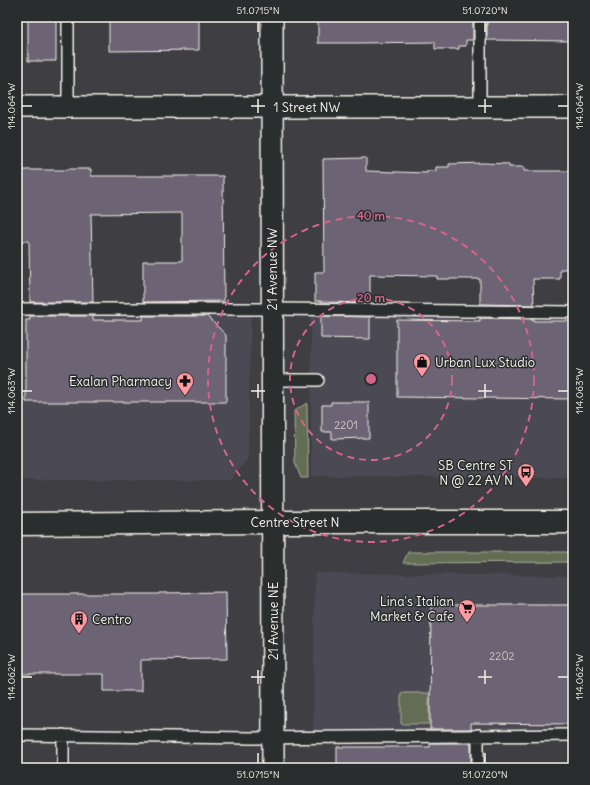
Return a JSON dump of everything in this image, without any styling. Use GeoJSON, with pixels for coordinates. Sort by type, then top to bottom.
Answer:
{"type":"FeatureCollection","features":[{"type":"Feature","properties":{"kind":"main road","name":"Centre Street N"},"geometry":{"type":"LineString","coordinates":[[17,524],[573,522]]}},
{"type":"Feature","properties":{"kind":"street","name":"21 Avenue NW"},"geometry":{"type":"LineString","coordinates":[[272,17],[272,522]]}},
{"type":"Feature","properties":{"kind":"street","name":"1 Street NW"},"geometry":{"type":"LineString","coordinates":[[17,107],[573,107]]}},
{"type":"Feature","properties":{"kind":"street","name":"21 Avenue NE"},"geometry":{"type":"LineString","coordinates":[[272,522],[273,768]]}},
{"type":"Feature","properties":{"kind":"lane"},"geometry":{"type":"LineString","coordinates":[[68,17],[68,107]]}},
{"type":"Feature","properties":{"kind":"lane"},"geometry":{"type":"LineString","coordinates":[[480,17],[480,107]]}},
{"type":"Feature","properties":{"kind":"lane"},"geometry":{"type":"LineString","coordinates":[[17,309],[272,309],[573,312]]}},
{"type":"Feature","properties":{"kind":"lane"},"geometry":{"type":"LineString","coordinates":[[272,380],[318,380]]}},
{"type":"Feature","properties":{"kind":"lane"},"geometry":{"type":"LineString","coordinates":[[17,735],[273,738],[573,735]]}},
{"type":"Feature","properties":{"kind":"lane"},"geometry":{"type":"LineString","coordinates":[[63,735],[64,768]]}},
{"type":"Feature","properties":{"kind":"lane"},"geometry":{"type":"LineString","coordinates":[[478,735],[478,768]]}},
{"type":"Feature","properties":{"kind":"shaded area"},"geometry":{"type":"Polygon","coordinates":[[[17,310],[251,312],[248,459],[230,480],[17,480],[17,310]]]}},
{"type":"Feature","properties":{"kind":"shaded area"},"geometry":{"type":"Polygon","coordinates":[[[311,315],[573,317],[573,478],[311,476],[311,315]]]}},
{"type":"Feature","properties":{"kind":"shaded area"},"geometry":{"type":"Polygon","coordinates":[[[315,573],[573,576],[573,735],[313,737],[315,573]]]}},
{"type":"Feature","properties":{"kind":"green space"},"geometry":{"type":"Polygon","coordinates":[[[307,403],[308,478],[301,478],[295,463],[294,411],[307,403]]]}},
{"type":"Feature","properties":{"kind":"green space"},"geometry":{"type":"Polygon","coordinates":[[[408,552],[573,552],[573,562],[403,563],[408,552]]]}},
{"type":"Feature","properties":{"kind":"green space"},"geometry":{"type":"Polygon","coordinates":[[[401,693],[429,693],[429,724],[401,724],[401,693]]]}},
{"type":"Feature","properties":{"kind":"building"},"geometry":{"type":"Polygon","coordinates":[[[28,17],[56,17],[56,61],[28,61],[28,17]]]}},
{"type":"Feature","properties":{"kind":"building"},"geometry":{"type":"Polygon","coordinates":[[[109,17],[199,17],[199,50],[109,51],[109,17]]]}},
{"type":"Feature","properties":{"kind":"building"},"geometry":{"type":"Polygon","coordinates":[[[318,17],[473,17],[473,40],[466,40],[466,46],[459,46],[459,49],[435,49],[435,42],[318,43],[318,17]]]}},
{"type":"Feature","properties":{"kind":"building"},"geometry":{"type":"Polygon","coordinates":[[[487,17],[573,17],[573,41],[487,40],[487,17]]]}},
{"type":"Feature","properties":{"kind":"building"},"geometry":{"type":"Polygon","coordinates":[[[366,158],[366,171],[427,173],[427,171],[436,171],[436,167],[449,167],[449,164],[483,163],[509,164],[509,167],[524,167],[524,171],[573,171],[571,269],[560,269],[560,279],[533,279],[534,305],[480,304],[480,279],[437,279],[437,276],[370,275],[370,303],[315,301],[315,272],[324,272],[323,159],[366,158]]]}},
{"type":"Feature","properties":{"kind":"building"},"geometry":{"type":"Polygon","coordinates":[[[91,169],[91,176],[223,176],[224,301],[143,302],[143,261],[182,261],[182,213],[91,214],[93,302],[30,302],[29,241],[17,241],[17,170],[91,169]]]}},
{"type":"Feature","properties":{"kind":"building"},"geometry":{"type":"Polygon","coordinates":[[[30,316],[93,316],[93,320],[143,320],[143,316],[207,316],[226,335],[226,402],[26,402],[26,320],[30,320],[30,316]]]}},
{"type":"Feature","properties":{"kind":"building"},"geometry":{"type":"Polygon","coordinates":[[[321,316],[370,317],[370,339],[321,338],[321,316]]]}},
{"type":"Feature","properties":{"kind":"building"},"geometry":{"type":"Polygon","coordinates":[[[480,318],[534,319],[534,321],[573,321],[573,399],[397,397],[397,320],[480,321],[480,318]]]}},
{"type":"Feature","properties":{"kind":"building"},"geometry":{"type":"Polygon","coordinates":[[[331,402],[369,402],[369,438],[332,439],[332,432],[322,432],[322,405],[331,405],[331,402]]]}},
{"type":"Feature","properties":{"kind":"building","name":"Centro"},"geometry":{"type":"Polygon","coordinates":[[[226,592],[227,659],[141,660],[141,691],[104,691],[104,674],[17,674],[17,594],[159,594],[226,592]]]}},
{"type":"Feature","properties":{"kind":"building"},"geometry":{"type":"Polygon","coordinates":[[[431,605],[573,605],[573,724],[471,723],[471,729],[430,729],[431,605]]]}},
{"type":"Feature","properties":{"kind":"building"},"geometry":{"type":"Polygon","coordinates":[[[430,743],[471,743],[471,768],[337,768],[337,747],[430,747],[430,743]]]}},
{"type":"Feature","properties":{"kind":"place","name":"Urban Lux Studio"},"geometry":{"type":"Point","coordinates":[422,377]}},
{"type":"Feature","properties":{"kind":"place","name":"Exalan Pharmacy"},"geometry":{"type":"Point","coordinates":[185,396]}},
{"type":"Feature","properties":{"kind":"place","name":"SB Centre ST N @ 22 AV N"},"geometry":{"type":"Point","coordinates":[526,487]}},
{"type":"Feature","properties":{"kind":"place","name":"Lina's Italian Market & Cafe"},"geometry":{"type":"Point","coordinates":[467,623]}},
{"type":"Feature","properties":{"kind":"place","name":"Centro"},"geometry":{"type":"Point","coordinates":[79,634]}}]}
